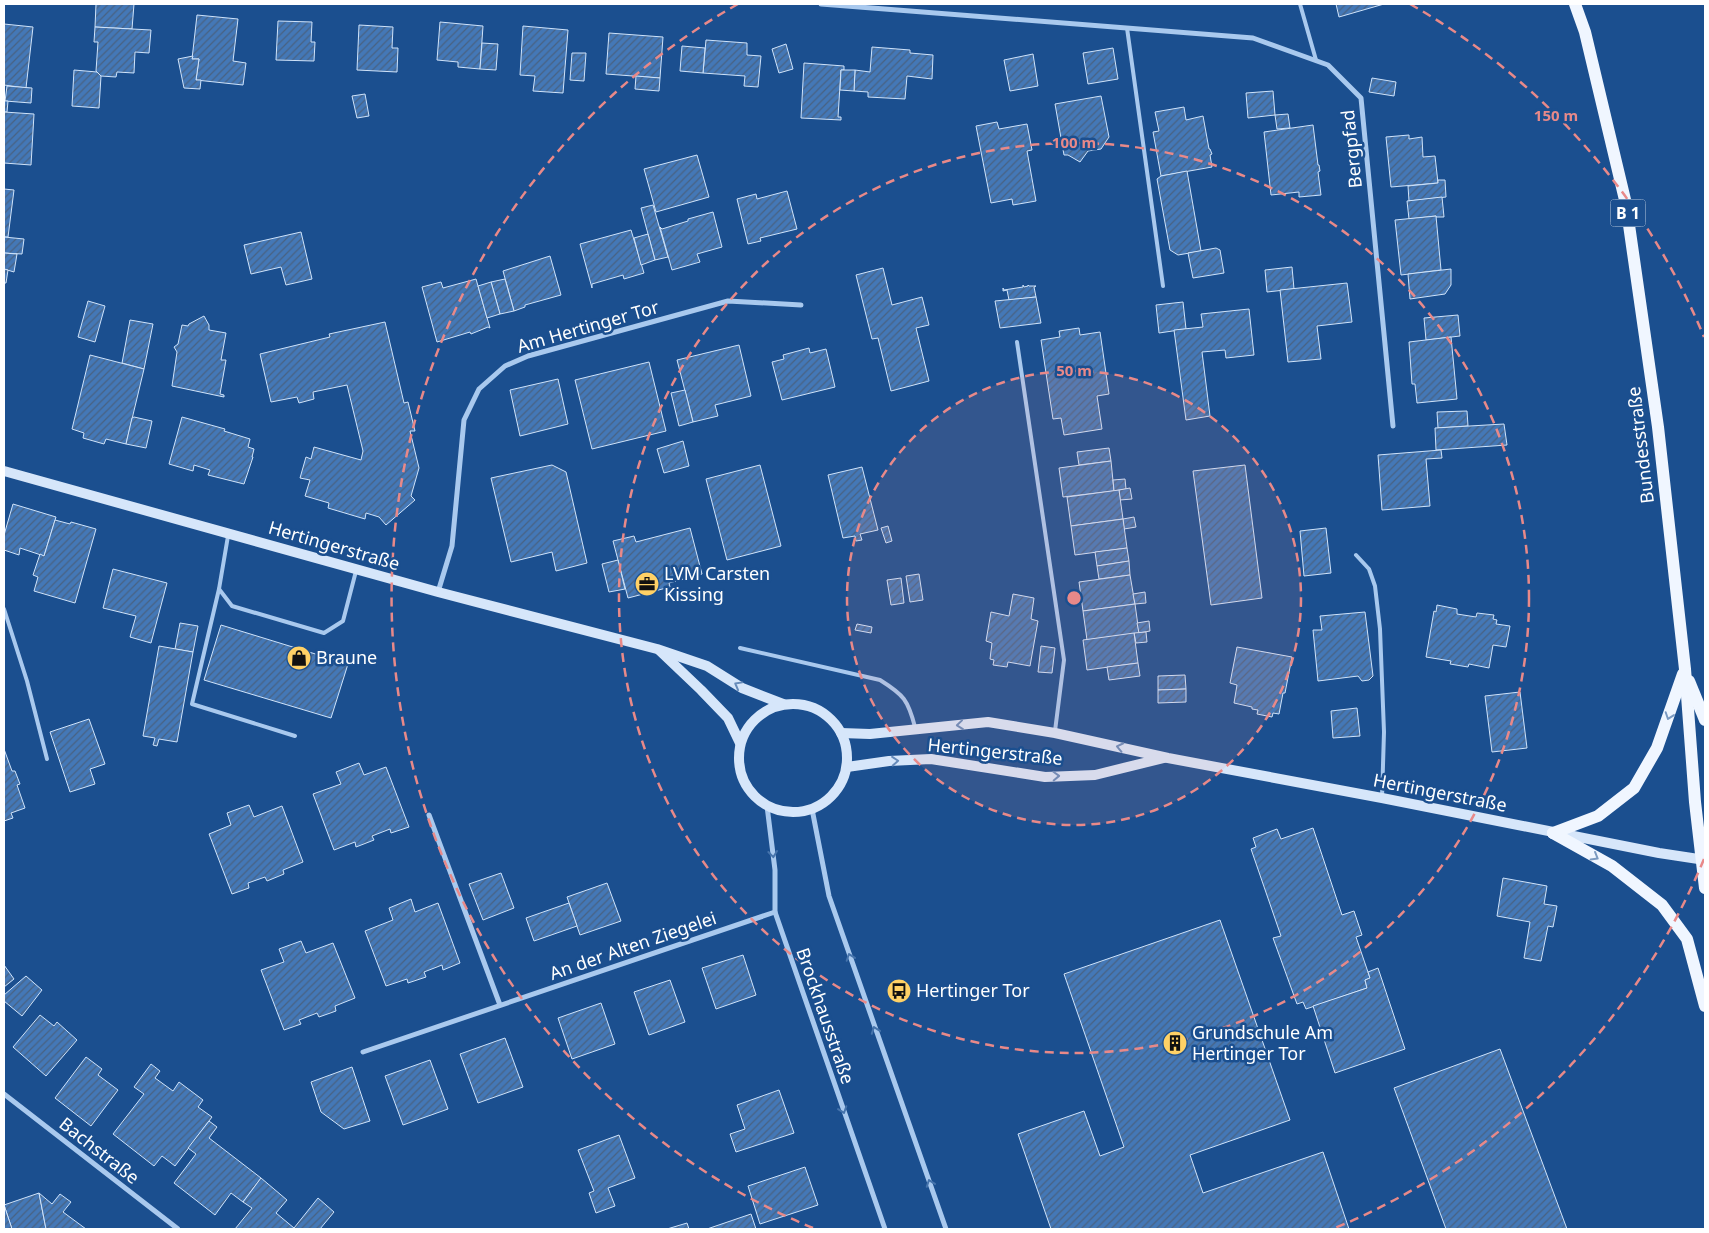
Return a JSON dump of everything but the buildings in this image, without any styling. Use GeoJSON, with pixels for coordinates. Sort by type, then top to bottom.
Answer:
{"type":"FeatureCollection","features":[{"type":"Feature","properties":{"kind":"main road","name":"Bundesstraße"},"geometry":{"type":"LineString","coordinates":[[1575,4],[1585,32],[1626,204],[1658,427],[1684,669],[1695,802],[1704,860],[1705,888]]}},
{"type":"Feature","properties":{"kind":"main road","name":"Hertingerstraße"},"geometry":{"type":"LineString","coordinates":[[4,471],[438,592],[657,649],[707,666],[742,688],[783,704]]}},
{"type":"Feature","properties":{"kind":"main road","name":"Hertingerstraße"},"geometry":{"type":"LineString","coordinates":[[657,649],[728,718],[740,743]]}},
{"type":"Feature","properties":{"kind":"main road"},"geometry":{"type":"LineString","coordinates":[[1684,669],[1705,720]]}},
{"type":"Feature","properties":{"kind":"main road"},"geometry":{"type":"LineString","coordinates":[[1553,833],[1598,816],[1634,788],[1658,748],[1684,669]]}},
{"type":"Feature","properties":{"kind":"main road","name":"Hertingerstraße"},"geometry":{"type":"LineString","coordinates":[[1168,758],[1095,775],[1045,777],[931,759],[889,761],[847,768],[842,782],[831,797],[812,809],[800,812],[786,812],[767,806],[753,795],[743,779],[738,762],[740,743],[744,732],[756,717],[765,710],[783,704],[799,703],[817,709],[831,718],[842,733],[870,734],[988,722],[1054,733],[1168,758],[1382,798],[1553,833],[1704,860]]}},
{"type":"Feature","properties":{"kind":"main road"},"geometry":{"type":"LineString","coordinates":[[842,733],[846,749],[847,768]]}},
{"type":"Feature","properties":{"kind":"main road"},"geometry":{"type":"LineString","coordinates":[[1553,833],[1612,866],[1662,905],[1686,939],[1705,1006]]}},
{"type":"Feature","properties":{"kind":"street","name":"Bergpfad"},"geometry":{"type":"LineString","coordinates":[[821,4],[869,5],[1253,38],[1328,65],[1361,98],[1392,426]]}},
{"type":"Feature","properties":{"kind":"street","name":"Am Hertinger Tor"},"geometry":{"type":"LineString","coordinates":[[438,592],[452,546],[464,420],[480,389],[505,366],[528,356],[728,301],[801,305]]}},
{"type":"Feature","properties":{"kind":"street","name":"Brockhausstraße"},"geometry":{"type":"LineString","coordinates":[[767,806],[774,870],[775,912],[884,1229]]}},
{"type":"Feature","properties":{"kind":"street"},"geometry":{"type":"LineString","coordinates":[[812,809],[829,896],[865,1004],[946,1229]]}},
{"type":"Feature","properties":{"kind":"street"},"geometry":{"type":"LineString","coordinates":[[428,815],[500,1005]]}},
{"type":"Feature","properties":{"kind":"street","name":"An der Alten Ziegelei"},"geometry":{"type":"LineString","coordinates":[[363,1052],[775,912]]}},
{"type":"Feature","properties":{"kind":"street","name":"Bachstraße"},"geometry":{"type":"LineString","coordinates":[[4,1094],[178,1229]]}},
{"type":"Feature","properties":{"kind":"lane"},"geometry":{"type":"LineString","coordinates":[[1300,4],[1316,60]]}},
{"type":"Feature","properties":{"kind":"lane"},"geometry":{"type":"LineString","coordinates":[[1127,28],[1163,286]]}},
{"type":"Feature","properties":{"kind":"lane"},"geometry":{"type":"LineString","coordinates":[[1017,342],[1064,660],[1054,733]]}},
{"type":"Feature","properties":{"kind":"lane"},"geometry":{"type":"LineString","coordinates":[[229,533],[219,590],[192,704],[296,736]]}},
{"type":"Feature","properties":{"kind":"lane"},"geometry":{"type":"LineString","coordinates":[[1356,555],[1369,569],[1375,586],[1380,629],[1384,732],[1382,798]]}},
{"type":"Feature","properties":{"kind":"lane"},"geometry":{"type":"LineString","coordinates":[[219,590],[232,606],[324,633],[343,620],[356,569]]}},
{"type":"Feature","properties":{"kind":"lane"},"geometry":{"type":"LineString","coordinates":[[4,609],[27,681],[47,759]]}},
{"type":"Feature","properties":{"kind":"lane"},"geometry":{"type":"LineString","coordinates":[[740,648],[880,680],[898,691],[909,707],[915,730]]}},
{"type":"Feature","properties":{"kind":"place","name":"LVM Carsten Kissing"},"geometry":{"type":"Point","coordinates":[647,584]}},
{"type":"Feature","properties":{"kind":"place","name":"Braune"},"geometry":{"type":"Point","coordinates":[299,658]}},
{"type":"Feature","properties":{"kind":"place","name":"Hertinger Tor"},"geometry":{"type":"Point","coordinates":[899,991]}},
{"type":"Feature","properties":{"kind":"place","name":"Grundschule Am Hertinger Tor"},"geometry":{"type":"Point","coordinates":[1175,1043]}}]}
